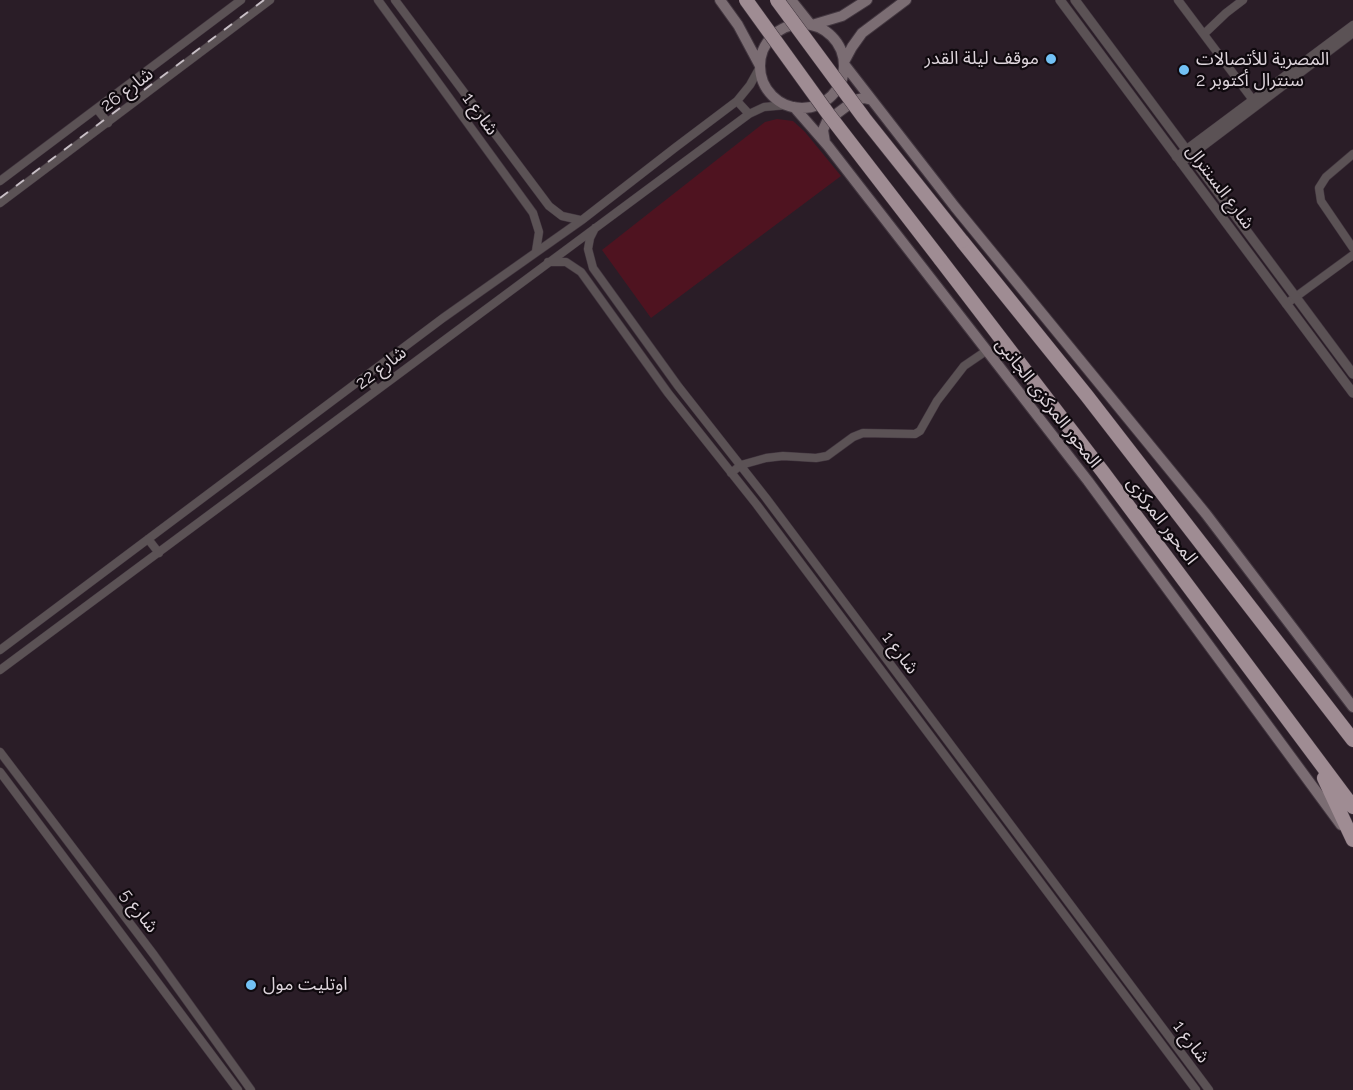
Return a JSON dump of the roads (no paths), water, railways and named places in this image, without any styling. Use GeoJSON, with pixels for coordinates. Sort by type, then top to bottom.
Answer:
{"type":"FeatureCollection","features":[{"type":"Feature","properties":{"kind":"highway","name":"المحور المركزى"},"geometry":{"type":"LineString","coordinates":[[748,0],[829,115],[1103,471],[1353,807]]}},
{"type":"Feature","properties":{"kind":"highway","name":"المحور المركزى"},"geometry":{"type":"LineString","coordinates":[[777,0],[864,118],[1094,405],[1353,740]]}},
{"type":"Feature","properties":{"kind":"highway"},"geometry":{"type":"LineString","coordinates":[[1318,694],[1353,722]]}},
{"type":"Feature","properties":{"kind":"highway"},"geometry":{"type":"LineString","coordinates":[[1311,751],[1353,840]]}},
{"type":"Feature","properties":{"kind":"main road"},"geometry":{"type":"LineString","coordinates":[[722,3],[734,5],[748,0]]}},
{"type":"Feature","properties":{"kind":"main road"},"geometry":{"type":"LineString","coordinates":[[791,0],[811,25],[826,31],[836,41],[844,63],[955,207],[1206,514],[1353,707]]}},
{"type":"Feature","properties":{"kind":"main road"},"geometry":{"type":"LineString","coordinates":[[760,67],[765,47],[773,36],[790,26],[811,25],[842,16],[868,0],[882,17]]}},
{"type":"Feature","properties":{"kind":"main road"},"geometry":{"type":"LineString","coordinates":[[722,3],[738,25],[760,67],[766,87],[775,98],[790,106],[817,105],[830,98],[839,86],[844,63],[857,39],[906,0]]}},
{"type":"Feature","properties":{"kind":"main road"},"geometry":{"type":"LineString","coordinates":[[826,143],[824,130],[827,121],[855,100],[872,99]]}},
{"type":"Feature","properties":{"kind":"main road","name":"المحور المركزى الجانبى"},"geometry":{"type":"LineString","coordinates":[[790,106],[826,143],[1088,481],[1353,840]]}},
{"type":"Feature","properties":{"kind":"street","name":"شارع 26"},"geometry":{"type":"LineString","coordinates":[[0,181],[241,0]]}},
{"type":"Feature","properties":{"kind":"street","name":"شارع 26"},"geometry":{"type":"LineString","coordinates":[[0,203],[270,0]]}},
{"type":"Feature","properties":{"kind":"street","name":"شارع 1"},"geometry":{"type":"LineString","coordinates":[[378,0],[537,219],[539,238],[536,251]]}},
{"type":"Feature","properties":{"kind":"street","name":"شارع 1"},"geometry":{"type":"LineString","coordinates":[[395,0],[549,206],[562,216],[582,220]]}},
{"type":"Feature","properties":{"kind":"street","name":"شارع السنترال"},"geometry":{"type":"LineString","coordinates":[[1060,0],[1353,393]]}},
{"type":"Feature","properties":{"kind":"street","name":"شارع السنترال"},"geometry":{"type":"LineString","coordinates":[[1075,0],[1353,374]]}},
{"type":"Feature","properties":{"kind":"street"},"geometry":{"type":"LineString","coordinates":[[1178,0],[1253,100]]}},
{"type":"Feature","properties":{"kind":"street"},"geometry":{"type":"LineString","coordinates":[[1204,34],[1243,0]]}},
{"type":"Feature","properties":{"kind":"street"},"geometry":{"type":"LineString","coordinates":[[1179,160],[1253,100],[1353,25]]}},
{"type":"Feature","properties":{"kind":"street"},"geometry":{"type":"LineString","coordinates":[[1189,152],[1353,33]]}},
{"type":"Feature","properties":{"kind":"street","name":"شارع 22"},"geometry":{"type":"LineString","coordinates":[[0,650],[366,376],[536,251],[582,220],[737,101],[750,86],[760,67]]}},
{"type":"Feature","properties":{"kind":"street"},"geometry":{"type":"LineString","coordinates":[[737,101],[749,114]]}},
{"type":"Feature","properties":{"kind":"street","name":"شارع 22"},"geometry":{"type":"LineString","coordinates":[[0,670],[749,114],[764,107],[790,106]]}},
{"type":"Feature","properties":{"kind":"street"},"geometry":{"type":"LineString","coordinates":[[464,116],[477,107]]}},
{"type":"Feature","properties":{"kind":"street"},"geometry":{"type":"LineString","coordinates":[[97,109],[108,123]]}},
{"type":"Feature","properties":{"kind":"street"},"geometry":{"type":"LineString","coordinates":[[1353,154],[1326,177],[1319,188],[1321,201],[1353,248]]}},
{"type":"Feature","properties":{"kind":"street","name":"شارع 1"},"geometry":{"type":"LineString","coordinates":[[595,228],[588,249],[593,268],[678,386],[741,465],[1209,1090]]}},
{"type":"Feature","properties":{"kind":"street"},"geometry":{"type":"LineString","coordinates":[[1286,304],[1353,255]]}},
{"type":"Feature","properties":{"kind":"street","name":"شارع 1"},"geometry":{"type":"LineString","coordinates":[[548,262],[566,262],[581,272],[668,393],[731,473],[1196,1090]]}},
{"type":"Feature","properties":{"kind":"street"},"geometry":{"type":"LineString","coordinates":[[731,473],[741,465],[783,456],[822,458],[834,453],[853,437],[862,433],[915,434],[923,426],[937,401],[964,366],[986,351]]}},
{"type":"Feature","properties":{"kind":"street"},"geometry":{"type":"LineString","coordinates":[[366,376],[377,390]]}},
{"type":"Feature","properties":{"kind":"street"},"geometry":{"type":"LineString","coordinates":[[148,539],[159,553]]}},
{"type":"Feature","properties":{"kind":"street","name":"شارع 5"},"geometry":{"type":"LineString","coordinates":[[0,752],[154,955],[251,1090]]}},
{"type":"Feature","properties":{"kind":"street","name":"شارع 5"},"geometry":{"type":"LineString","coordinates":[[0,772],[238,1090]]}},
{"type":"Feature","properties":{"kind":"street"},"geometry":{"type":"LineString","coordinates":[[1020,857],[1029,850]]}},
{"type":"Feature","properties":{"kind":"railway"},"geometry":{"type":"LineString","coordinates":[[0,198],[264,0]]}},
{"type":"Feature","properties":{"kind":"place","name":"موقف ليلة القدر"},"geometry":{"type":"Point","coordinates":[1051,59]}},
{"type":"Feature","properties":{"kind":"place","name":"المصرية للأتصالات سنترال أكتوبر 2"},"geometry":{"type":"Point","coordinates":[1184,70]}},
{"type":"Feature","properties":{"kind":"place","name":"اوتليت مول"},"geometry":{"type":"Point","coordinates":[251,985]}}]}
